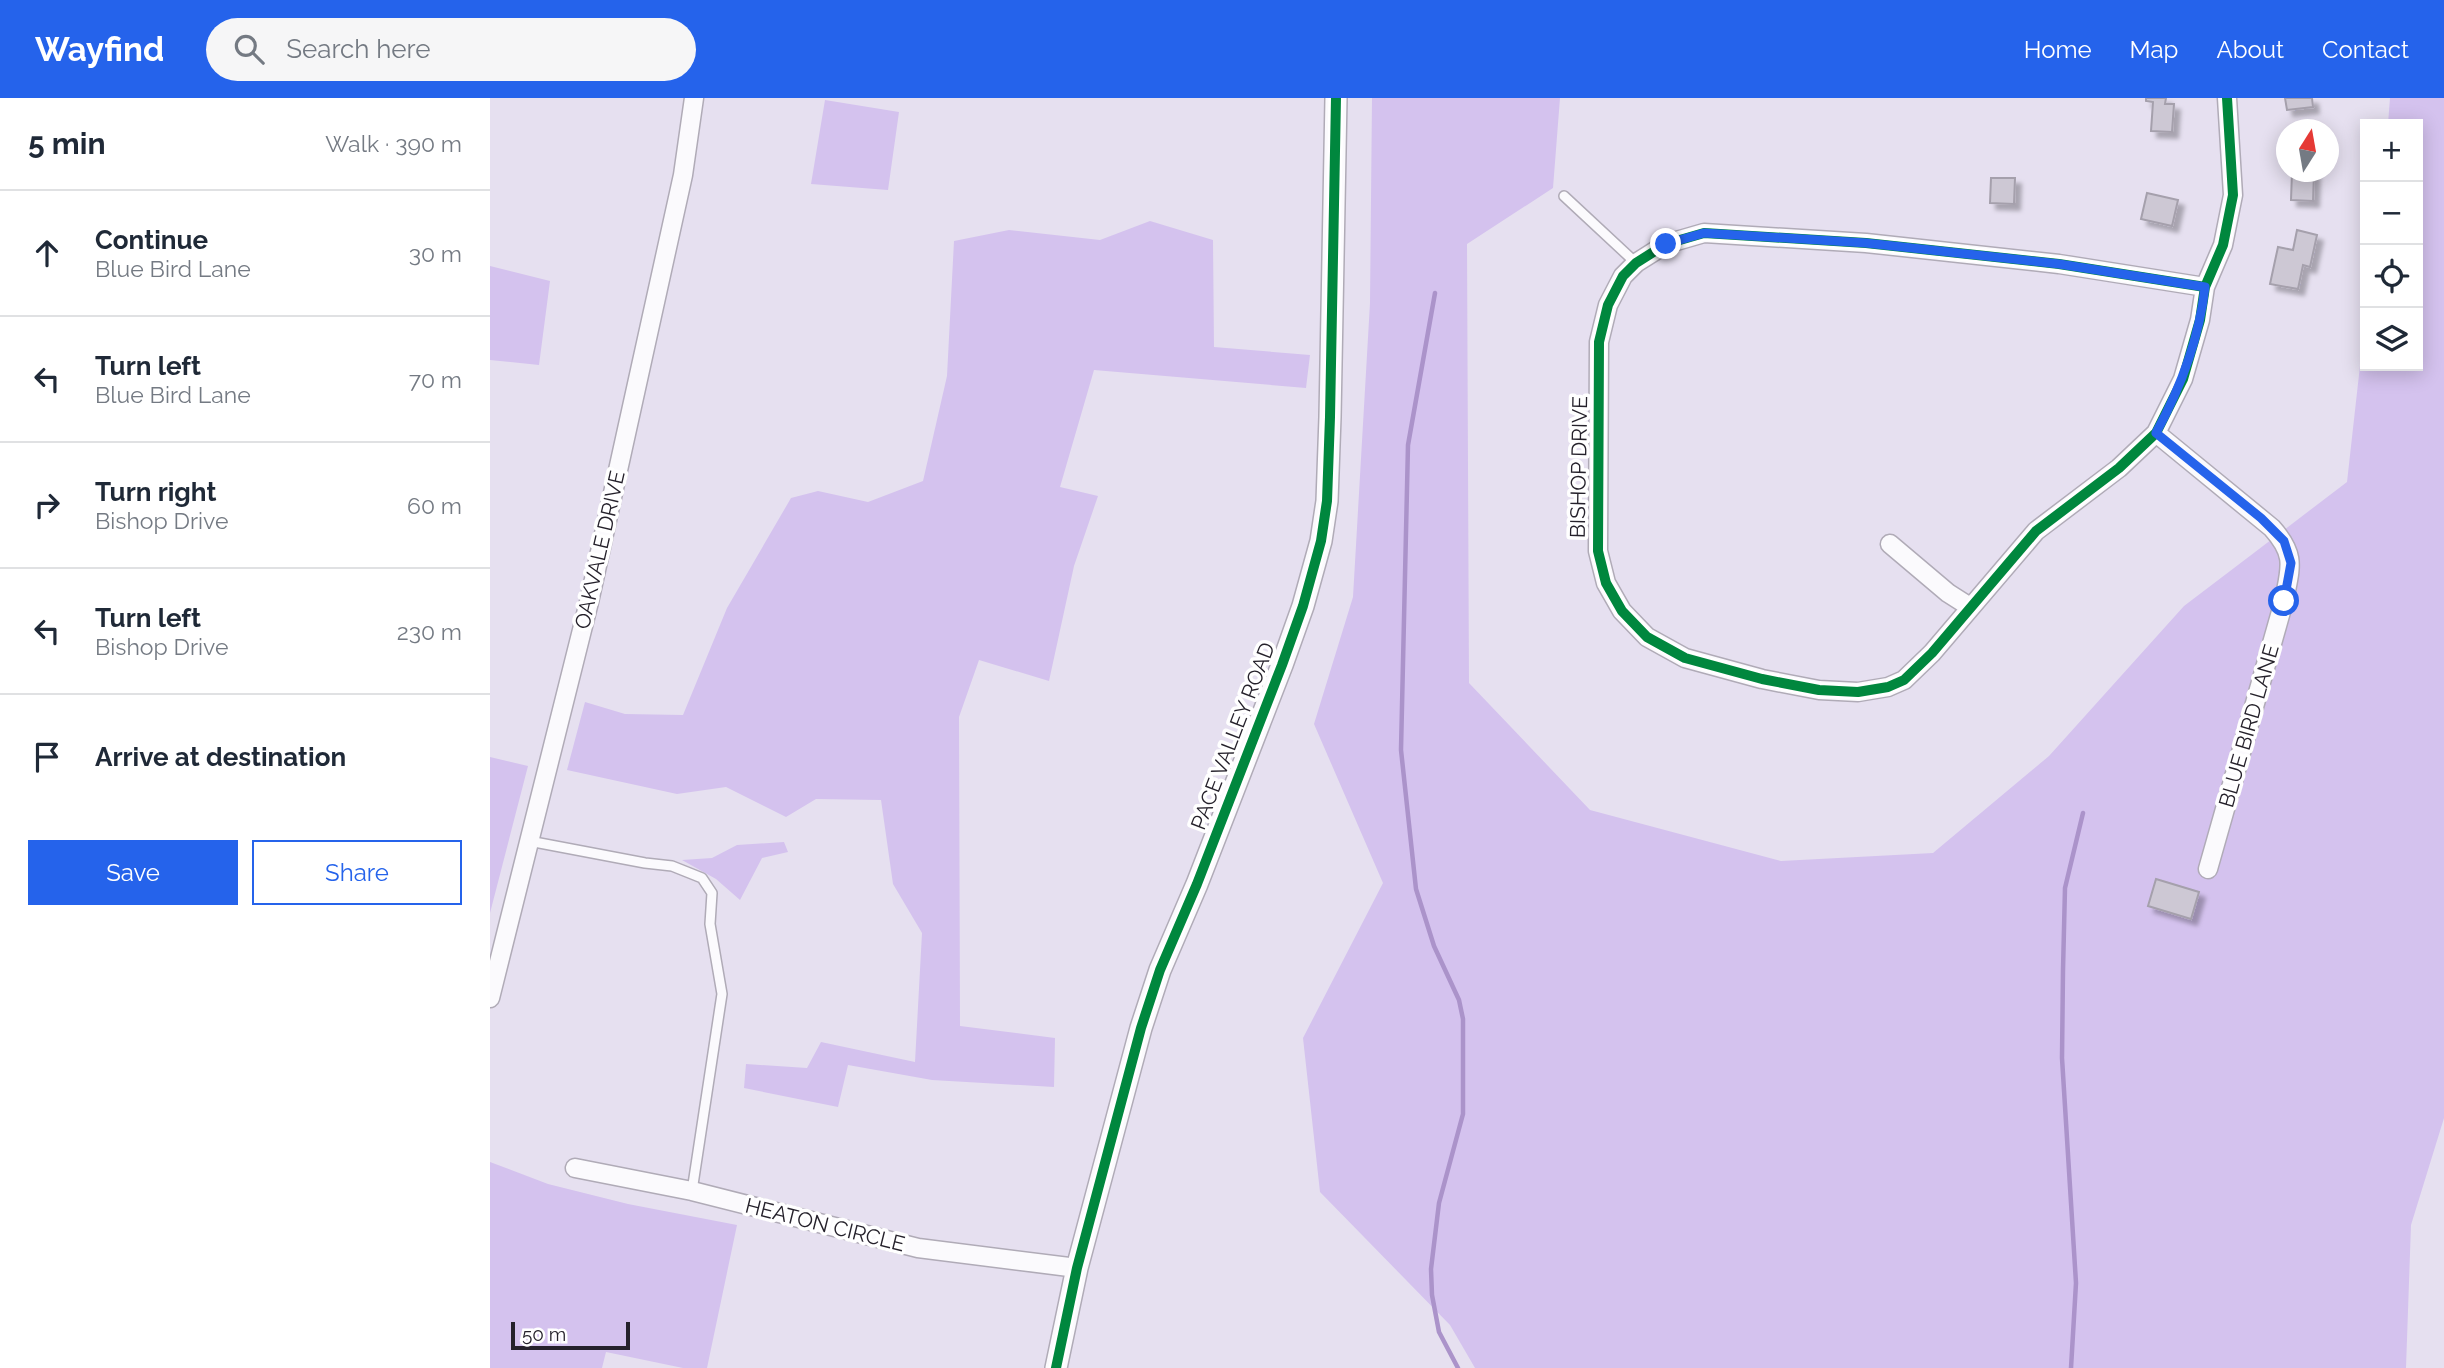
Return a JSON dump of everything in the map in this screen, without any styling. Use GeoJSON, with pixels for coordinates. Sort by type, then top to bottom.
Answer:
{"type":"FeatureCollection","features":[{"type":"Feature","properties":{"kind":"street","name":"OAKVALE DRIVE"},"geometry":{"type":"LineString","coordinates":[[490,998],[592,589],[683,175],[694,98]]}},
{"type":"Feature","properties":{"kind":"street","name":"PACE VALLEY ROAD"},"geometry":{"type":"LineString","coordinates":[[1056,1368],[1077,1268],[1144,1016],[1282,665],[1303,606],[1321,541],[1330,417],[1336,98]]}},
{"type":"Feature","properties":{"kind":"street","name":"BISHOP DRIVE"},"geometry":{"type":"LineString","coordinates":[[2205,287],[2073,266],[1866,243],[1704,233],[1666,244],[1636,262],[1623,276],[1608,305],[1599,342],[1598,551],[1606,583],[1622,611],[1647,637],[1685,658],[1819,690],[1858,692],[1888,687],[1904,680],[1931,653],[2036,531],[2119,468],[2156,433],[2183,379],[2200,320],[2205,287],[2224,246],[2233,195],[2227,98]]}},
{"type":"Feature","properties":{"kind":"street","name":"BLUE BIRD LANE"},"geometry":{"type":"LineString","coordinates":[[2156,433],[2273,528],[2284,541],[2291,563],[2284,601],[2207,869]]}},
{"type":"Feature","properties":{"kind":"street"},"geometry":{"type":"LineString","coordinates":[[1889,544],[1948,593],[1970,607]]}},
{"type":"Feature","properties":{"kind":"street","name":"HEATON CIRCLE"},"geometry":{"type":"LineString","coordinates":[[575,1168],[692,1191],[918,1248],[1077,1268]]}},
{"type":"Feature","properties":{"kind":"lane"},"geometry":{"type":"LineString","coordinates":[[1564,196],[1636,262]]}},
{"type":"Feature","properties":{"kind":"lane"},"geometry":{"type":"LineString","coordinates":[[529,841],[672,866],[702,878],[712,893],[710,924],[722,994],[692,1191]]}},
{"type":"Feature","properties":{"kind":"shaded area"},"geometry":{"type":"Polygon","coordinates":[[[1372,98],[1560,98],[1553,188],[1467,244],[1469,683],[1590,810],[1781,861],[1933,853],[2049,756],[2184,606],[2347,482],[2360,366],[2360,371],[2423,371],[2423,119],[2388,119],[2390,98],[2444,98],[2444,1118],[2411,1225],[2406,1368],[1475,1368],[1450,1325],[1320,1192],[1303,1038],[1383,883],[1314,724],[1353,597],[1370,303],[1372,98]]]}},
{"type":"Feature","properties":{"kind":"shaded area"},"geometry":{"type":"Polygon","coordinates":[[[825,100],[899,112],[888,190],[811,184],[825,100]]]}},
{"type":"Feature","properties":{"kind":"shaded area"},"geometry":{"type":"Polygon","coordinates":[[[1150,221],[1213,240],[1214,347],[1310,355],[1306,388],[1094,370],[1060,487],[1098,496],[1074,566],[1049,681],[979,660],[959,717],[960,1026],[1055,1038],[1054,1087],[932,1080],[848,1065],[838,1107],[744,1088],[746,1064],[807,1068],[821,1042],[915,1062],[922,933],[893,884],[881,800],[816,799],[786,817],[726,787],[677,794],[567,770],[585,702],[625,714],[683,715],[727,608],[791,498],[818,491],[868,502],[923,481],[947,376],[954,241],[1009,230],[1100,240],[1150,221]]]}},
{"type":"Feature","properties":{"kind":"shaded area"},"geometry":{"type":"Polygon","coordinates":[[[490,266],[550,281],[539,365],[490,360],[490,266]]]}},
{"type":"Feature","properties":{"kind":"shaded area"},"geometry":{"type":"Polygon","coordinates":[[[490,757],[528,766],[490,913],[490,757]]]}},
{"type":"Feature","properties":{"kind":"shaded area"},"geometry":{"type":"Polygon","coordinates":[[[784,842],[788,852],[762,858],[740,900],[716,879],[682,860],[712,858],[737,845],[784,842]]]}},
{"type":"Feature","properties":{"kind":"shaded area"},"geometry":{"type":"Polygon","coordinates":[[[490,1162],[548,1184],[628,1204],[737,1225],[707,1368],[683,1368],[606,1352],[602,1368],[490,1368],[490,1162]]]}},
{"type":"Feature","properties":{"kind":"building"},"geometry":{"type":"Polygon","coordinates":[[[2146,98],[2166,98],[2165,104],[2174,104],[2172,132],[2151,131],[2153,102],[2146,101],[2146,98]]]}},
{"type":"Feature","properties":{"kind":"building"},"geometry":{"type":"Polygon","coordinates":[[[2285,98],[2312,98],[2313,107],[2287,110],[2285,98]]]}},
{"type":"Feature","properties":{"kind":"building"},"geometry":{"type":"Polygon","coordinates":[[[1991,178],[2015,178],[2014,204],[1990,203],[1991,178]]]}},
{"type":"Feature","properties":{"kind":"building"},"geometry":{"type":"Polygon","coordinates":[[[2292,182],[2314,182],[2313,201],[2291,200],[2292,182]]]}},
{"type":"Feature","properties":{"kind":"building"},"geometry":{"type":"Polygon","coordinates":[[[2147,193],[2178,200],[2172,226],[2141,219],[2147,193]]]}},
{"type":"Feature","properties":{"kind":"building"},"geometry":{"type":"Polygon","coordinates":[[[2297,230],[2317,235],[2310,267],[2303,265],[2298,289],[2270,284],[2278,247],[2293,250],[2297,230]]]}},
{"type":"Feature","properties":{"kind":"building"},"geometry":{"type":"Polygon","coordinates":[[[2156,879],[2199,892],[2191,919],[2148,906],[2156,879]]]}},
{"type":"Feature","properties":{"kind":"waterway"},"geometry":{"type":"LineString","coordinates":[[1435,293],[1408,445],[1401,750],[1416,889],[1434,946],[1459,1000],[1463,1019],[1463,1114],[1439,1203],[1431,1269],[1432,1295],[1439,1332],[1458,1368]]}},
{"type":"Feature","properties":{"kind":"waterway"},"geometry":{"type":"LineString","coordinates":[[2071,1368],[2076,1283],[2062,1058],[2063,970],[2065,888],[2083,813]]}},
{"type":"Feature","properties":{"kind":"cycle path"},"geometry":{"type":"LineString","coordinates":[[1056,1368],[1077,1268],[1141,1028],[1160,970],[1197,884],[1282,665],[1303,606],[1321,541],[1327,501],[1330,417],[1336,98]]}},
{"type":"Feature","properties":{"kind":"cycle path"},"geometry":{"type":"LineString","coordinates":[[2205,287],[2059,264],[1866,243],[1704,233],[1666,244],[1636,263],[1623,276],[1608,305],[1599,342],[1598,551],[1606,583],[1622,611],[1647,637],[1685,658],[1762,679],[1819,690],[1858,692],[1888,687],[1904,680],[1932,653],[2036,531],[2119,468],[2156,433],[2183,379],[2200,320],[2205,287],[2223,245],[2233,195],[2227,98]]}},
{"type":"Feature","properties":{"kind":"route"},"geometry":{"type":"LineString","coordinates":[[1666,244],[1704,233],[1866,243],[2059,264],[2205,287],[2200,320],[2183,379],[2156,433],[2273,528],[2284,541],[2291,563],[2284,601]]}}]}
